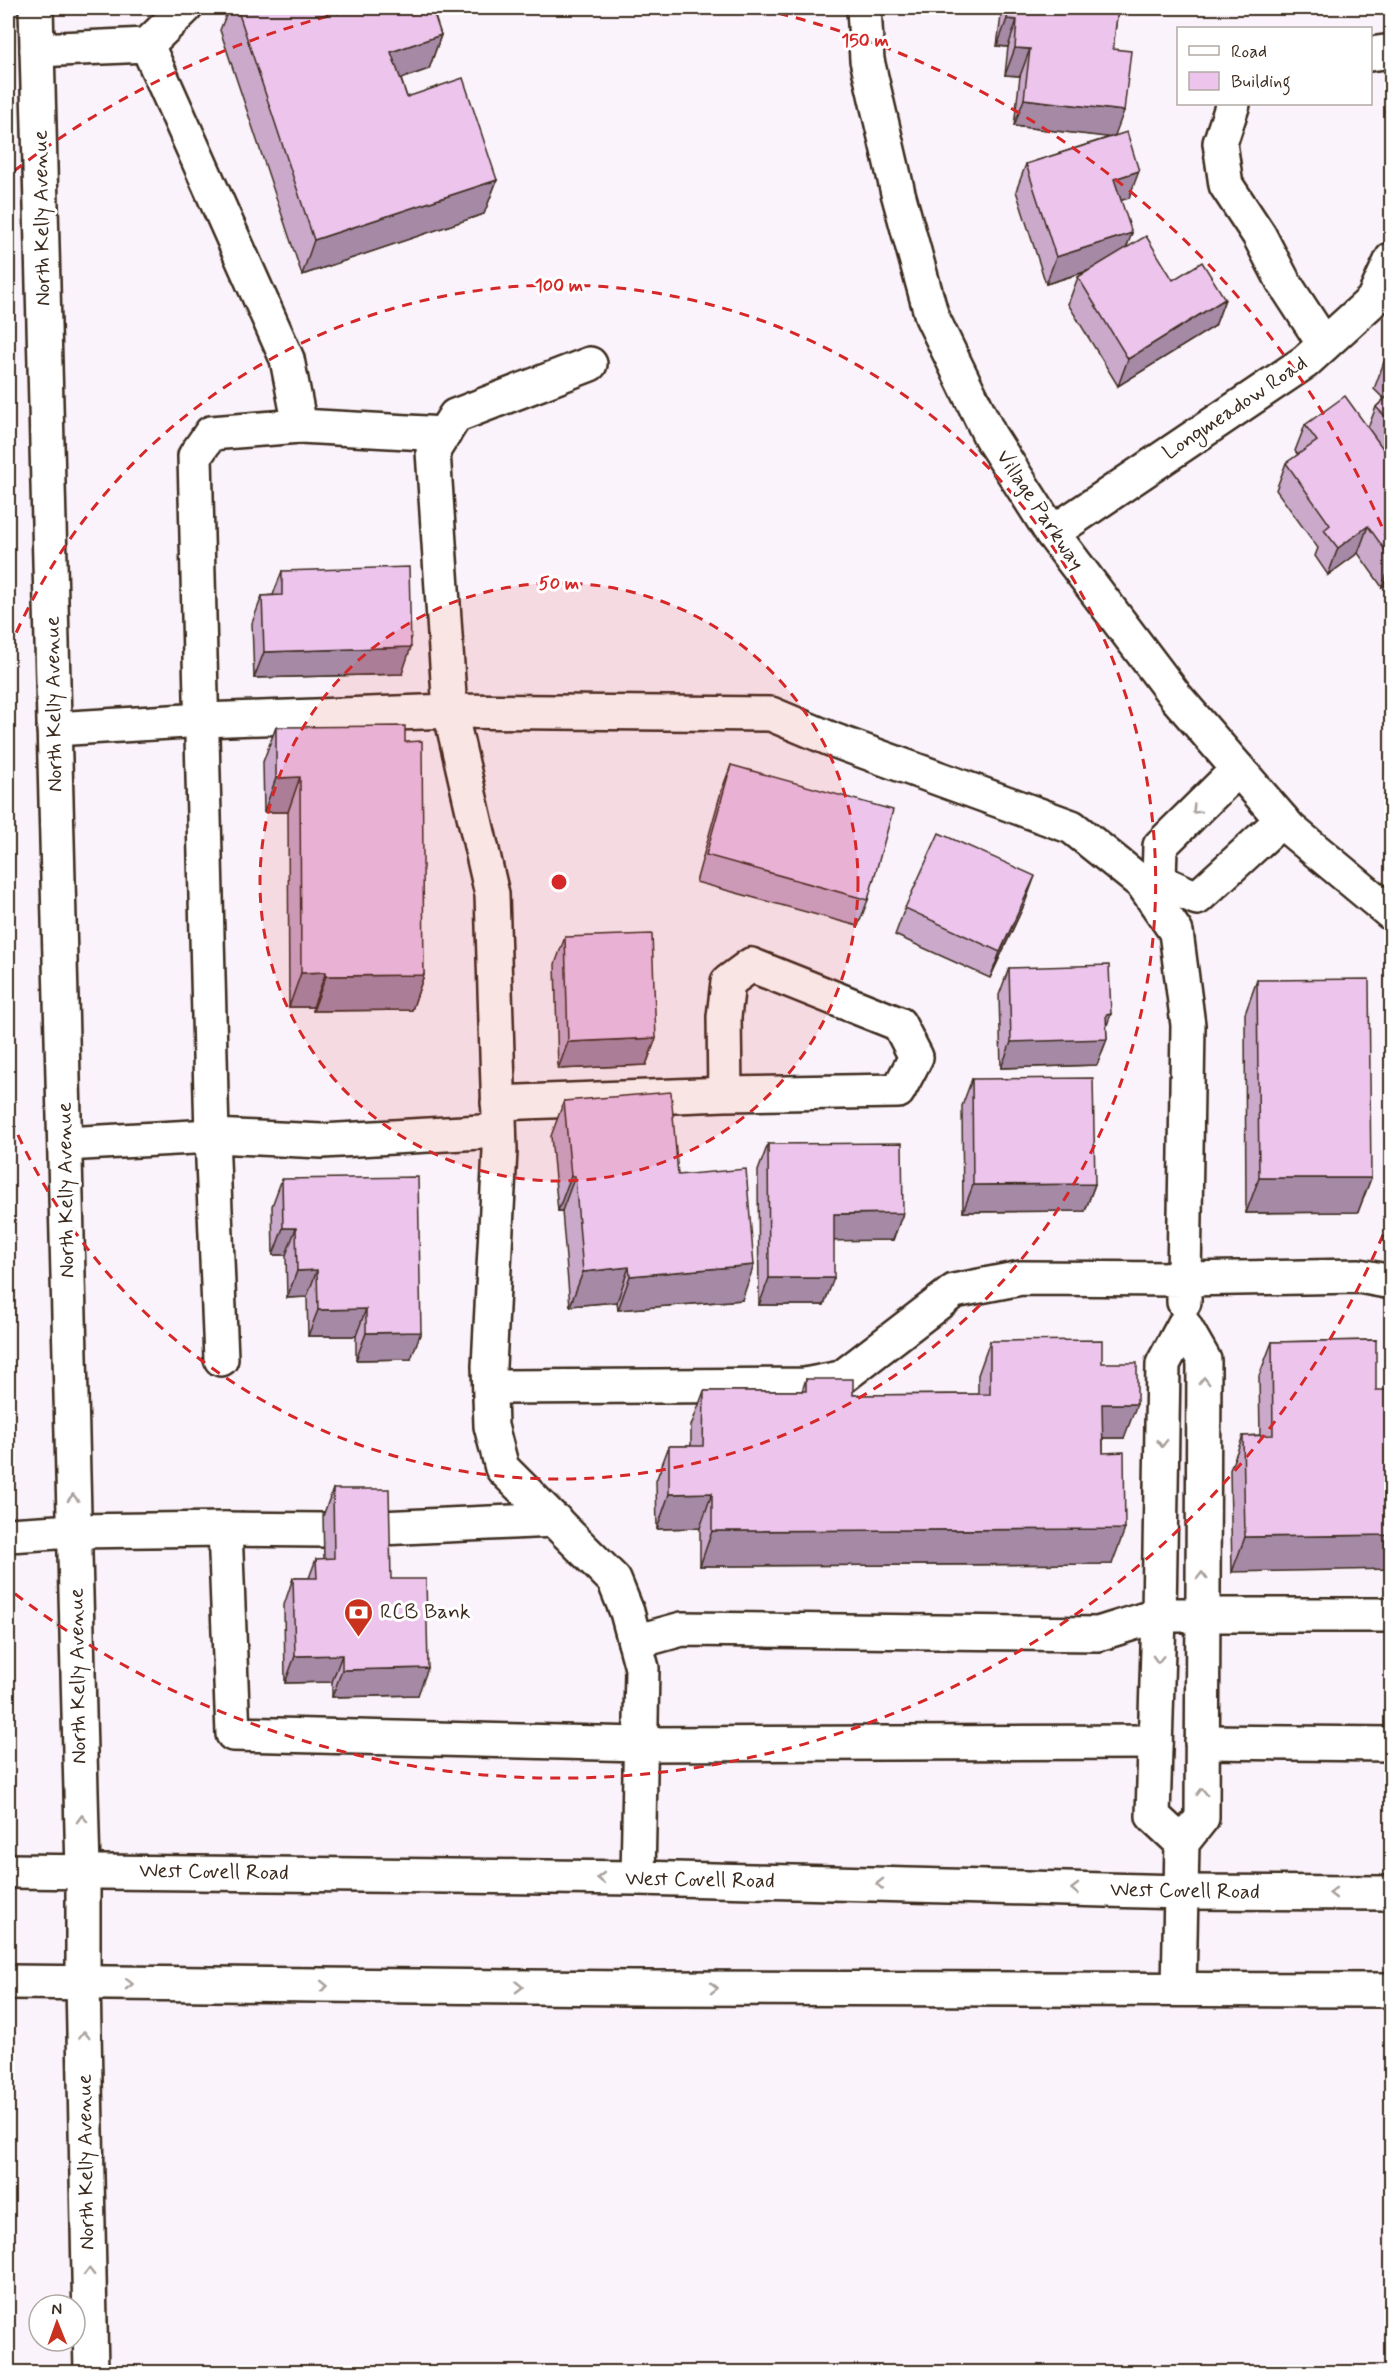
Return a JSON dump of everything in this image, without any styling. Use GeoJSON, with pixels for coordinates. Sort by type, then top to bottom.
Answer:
{"type":"FeatureCollection","features":[{"type":"Feature","properties":{"kind":"street","name":"North Kelly Avenue"},"geometry":{"type":"LineString","coordinates":[[36,8],[83,1871],[91,2373]]}},
{"type":"Feature","properties":{"kind":"street"},"geometry":{"type":"LineString","coordinates":[[38,50],[147,45],[185,8]]}},
{"type":"Feature","properties":{"kind":"street","name":"Village Parkway"},"geometry":{"type":"LineString","coordinates":[[864,8],[867,60],[898,193],[932,317],[990,436],[1052,532],[1176,697],[1290,829],[1392,914]]}},
{"type":"Feature","properties":{"kind":"street"},"geometry":{"type":"LineString","coordinates":[[147,45],[287,359],[300,426]]}},
{"type":"Feature","properties":{"kind":"street"},"geometry":{"type":"LineString","coordinates":[[1372,54],[1392,51]]}},
{"type":"Feature","properties":{"kind":"street"},"geometry":{"type":"LineString","coordinates":[[1233,105],[1220,143],[1226,185],[1259,235],[1283,281],[1324,344]]}},
{"type":"Feature","properties":{"kind":"street","name":"Longmeadow Road"},"geometry":{"type":"LineString","coordinates":[[1052,532],[1305,362],[1373,300],[1392,259]]}},
{"type":"Feature","properties":{"kind":"street"},"geometry":{"type":"LineString","coordinates":[[590,364],[455,416],[433,451],[450,711],[492,894],[499,1117],[489,1366],[491,1426],[502,1468],[614,1580],[635,1642],[642,1668],[638,1878]]}},
{"type":"Feature","properties":{"kind":"street"},"geometry":{"type":"LineString","coordinates":[[221,1359],[212,1136],[195,456],[211,433],[300,426],[444,434]]}},
{"type":"Feature","properties":{"kind":"street"},"geometry":{"type":"LineString","coordinates":[[54,729],[203,720],[450,711],[771,714],[833,740],[1072,826],[1143,884],[1197,898],[1282,820]]}},
{"type":"Feature","properties":{"kind":"street"},"geometry":{"type":"LineString","coordinates":[[1182,1843],[1153,1816],[1160,1615],[1163,1364],[1184,1325],[1188,1025],[1176,932],[1154,886],[1160,846],[1238,769]]}},
{"type":"Feature","properties":{"kind":"street"},"geometry":{"type":"LineString","coordinates":[[65,1144],[212,1136],[322,1141],[499,1117],[725,1094],[898,1091],[916,1057],[899,1024],[751,965],[728,982],[724,1017],[725,1094]]}},
{"type":"Feature","properties":{"kind":"street"},"geometry":{"type":"LineString","coordinates":[[490,1387],[806,1385],[841,1377],[954,1291],[1020,1278],[1184,1279],[1359,1276],[1392,1282]]}},
{"type":"Feature","properties":{"kind":"street"},"geometry":{"type":"LineString","coordinates":[[1179,1988],[1182,1843],[1202,1818],[1204,1360],[1184,1325]]}},
{"type":"Feature","properties":{"kind":"street"},"geometry":{"type":"LineString","coordinates":[[380,1528],[555,1520]]}},
{"type":"Feature","properties":{"kind":"street"},"geometry":{"type":"LineString","coordinates":[[225,1529],[233,1734],[640,1744],[1155,1742]]}},
{"type":"Feature","properties":{"kind":"street"},"geometry":{"type":"LineString","coordinates":[[8,1535],[225,1529],[323,1530]]}},
{"type":"Feature","properties":{"kind":"street"},"geometry":{"type":"LineString","coordinates":[[635,1642],[682,1629],[1098,1634],[1160,1615],[1392,1615]]}},
{"type":"Feature","properties":{"kind":"street"},"geometry":{"type":"LineString","coordinates":[[1202,1742],[1392,1744]]}},
{"type":"Feature","properties":{"kind":"street","name":"West Covell Road"},"geometry":{"type":"LineString","coordinates":[[8,1871],[638,1878],[1182,1892],[1392,1893]]}},
{"type":"Feature","properties":{"kind":"street"},"geometry":{"type":"LineString","coordinates":[[8,1982],[634,1988],[1392,1990]]}},
{"type":"Feature","properties":{"kind":"building"},"geometry":{"type":"Polygon","coordinates":[[[237,8],[432,8],[441,35],[391,52],[407,97],[463,78],[497,180],[314,240],[237,8]]]}},
{"type":"Feature","properties":{"kind":"building"},"geometry":{"type":"Polygon","coordinates":[[[1009,8],[1118,8],[1113,49],[1131,51],[1124,111],[1024,99],[1030,49],[1015,48],[1017,20],[1007,19],[1009,8]]]}},
{"type":"Feature","properties":{"kind":"building"},"geometry":{"type":"Polygon","coordinates":[[[1127,132],[1139,171],[1114,179],[1132,233],[1056,257],[1026,164],[1127,132]]]}},
{"type":"Feature","properties":{"kind":"building"},"geometry":{"type":"Polygon","coordinates":[[[1146,236],[1173,280],[1202,262],[1225,299],[1128,359],[1078,277],[1146,236]]]}},
{"type":"Feature","properties":{"kind":"building"},"geometry":{"type":"Polygon","coordinates":[[[1392,355],[1392,370],[1384,362],[1392,355]]]}},
{"type":"Feature","properties":{"kind":"building"},"geometry":{"type":"Polygon","coordinates":[[[1392,392],[1392,423],[1376,407],[1392,392]]]}},
{"type":"Feature","properties":{"kind":"building"},"geometry":{"type":"Polygon","coordinates":[[[1345,396],[1392,461],[1392,560],[1368,526],[1338,548],[1324,530],[1330,525],[1286,463],[1317,441],[1305,425],[1345,396]]]}},
{"type":"Feature","properties":{"kind":"building"},"geometry":{"type":"Polygon","coordinates":[[[409,567],[411,647],[264,652],[262,596],[282,595],[282,571],[409,567]]]}},
{"type":"Feature","properties":{"kind":"building"},"geometry":{"type":"Polygon","coordinates":[[[405,726],[405,742],[422,741],[424,975],[326,976],[326,972],[301,973],[300,777],[276,778],[276,727],[405,726]]]}},
{"type":"Feature","properties":{"kind":"building"},"geometry":{"type":"Polygon","coordinates":[[[731,765],[893,810],[868,900],[706,855],[731,765]]]}},
{"type":"Feature","properties":{"kind":"building"},"geometry":{"type":"Polygon","coordinates":[[[939,833],[1035,876],[1000,952],[905,908],[939,833]]]}},
{"type":"Feature","properties":{"kind":"building"},"geometry":{"type":"Polygon","coordinates":[[[652,934],[656,1038],[568,1042],[565,937],[652,934]]]}},
{"type":"Feature","properties":{"kind":"building"},"geometry":{"type":"Polygon","coordinates":[[[1109,965],[1111,1014],[1106,1015],[1107,1039],[1011,1042],[1009,968],[1109,965]]]}},
{"type":"Feature","properties":{"kind":"building"},"geometry":{"type":"Polygon","coordinates":[[[1369,979],[1371,1178],[1259,1178],[1257,980],[1369,979]]]}},
{"type":"Feature","properties":{"kind":"building"},"geometry":{"type":"Polygon","coordinates":[[[1093,1078],[1095,1184],[973,1185],[972,1079],[1093,1078]]]}},
{"type":"Feature","properties":{"kind":"building"},"geometry":{"type":"Polygon","coordinates":[[[671,1092],[678,1175],[746,1169],[754,1265],[630,1276],[629,1267],[583,1272],[575,1176],[571,1176],[564,1101],[671,1092]]]}},
{"type":"Feature","properties":{"kind":"building"},"geometry":{"type":"Polygon","coordinates":[[[902,1143],[903,1213],[834,1214],[834,1278],[769,1278],[768,1144],[902,1143]]]}},
{"type":"Feature","properties":{"kind":"building"},"geometry":{"type":"Polygon","coordinates":[[[418,1177],[421,1332],[366,1333],[366,1309],[318,1310],[317,1270],[297,1271],[296,1228],[283,1228],[282,1179],[418,1177]]]}},
{"type":"Feature","properties":{"kind":"building"},"geometry":{"type":"Polygon","coordinates":[[[1102,1340],[1102,1363],[1137,1363],[1137,1404],[1102,1404],[1103,1453],[1124,1452],[1125,1529],[712,1531],[712,1493],[669,1494],[669,1446],[703,1446],[704,1391],[806,1391],[806,1379],[853,1379],[853,1395],[990,1394],[990,1341],[1102,1340]]]}},
{"type":"Feature","properties":{"kind":"building"},"geometry":{"type":"Polygon","coordinates":[[[1376,1340],[1376,1390],[1392,1390],[1392,1535],[1245,1537],[1243,1436],[1273,1435],[1272,1342],[1376,1340]]]}},
{"type":"Feature","properties":{"kind":"building"},"geometry":{"type":"Polygon","coordinates":[[[333,1489],[389,1489],[391,1579],[426,1579],[428,1668],[342,1670],[342,1655],[295,1656],[293,1578],[317,1578],[316,1559],[334,1558],[333,1489]]]}},
{"type":"Feature","properties":{"kind":"place","name":"RCB Bank"},"geometry":{"type":"Point","coordinates":[359,1638]}}]}
